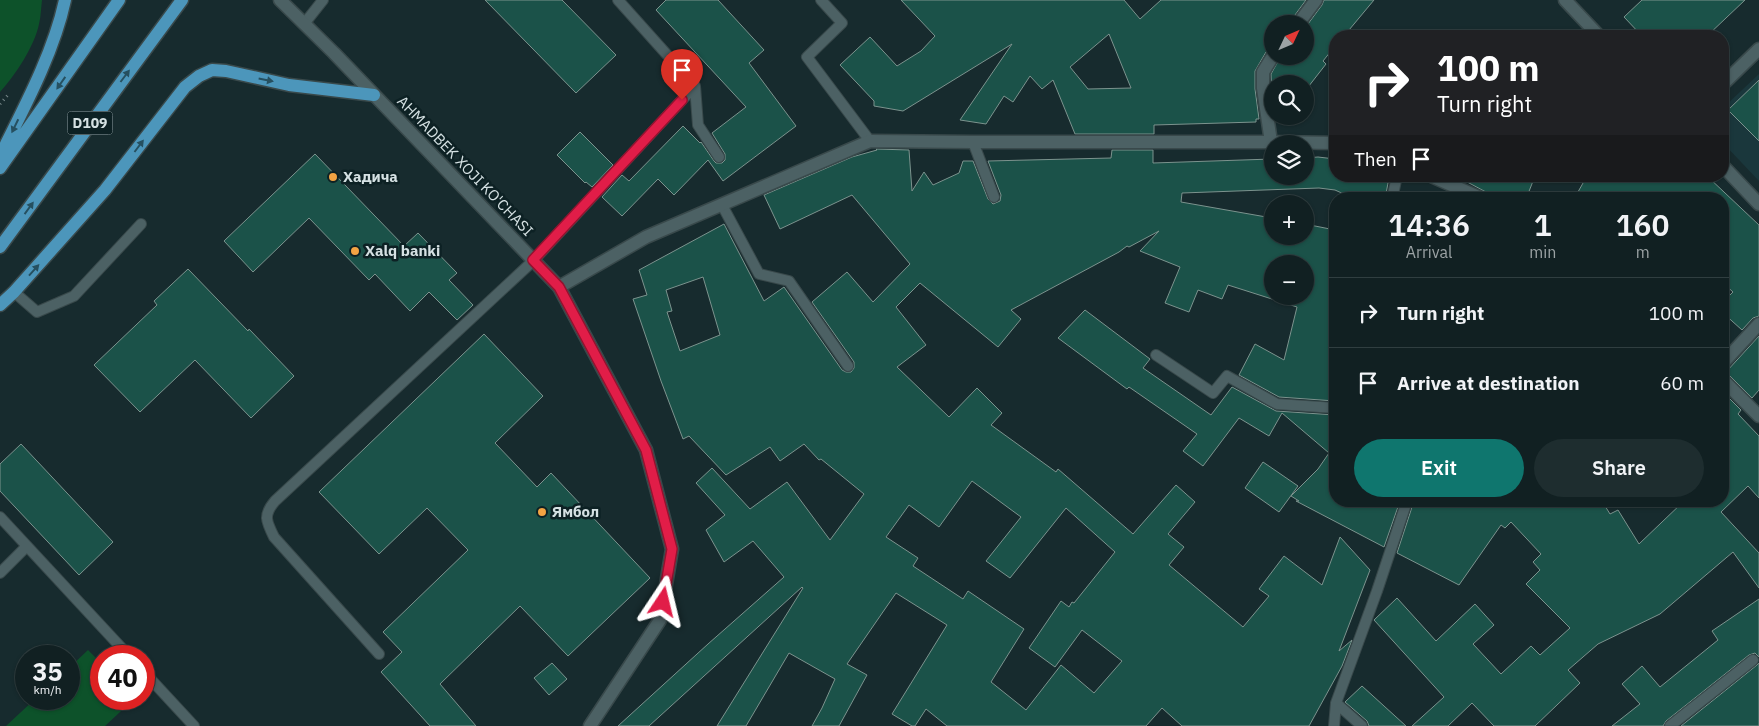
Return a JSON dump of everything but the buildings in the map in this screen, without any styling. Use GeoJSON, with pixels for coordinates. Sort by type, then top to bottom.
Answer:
{"type":"FeatureCollection","features":[{"type":"Feature","properties":{"kind":"main road"},"geometry":{"type":"LineString","coordinates":[[0,156],[35,85],[62,15],[65,0]]}},
{"type":"Feature","properties":{"kind":"main road","name":"D109"},"geometry":{"type":"LineString","coordinates":[[0,168],[119,0]]}},
{"type":"Feature","properties":{"kind":"main road","name":"D109"},"geometry":{"type":"LineString","coordinates":[[0,247],[182,0]]}},
{"type":"Feature","properties":{"kind":"main road"},"geometry":{"type":"LineString","coordinates":[[0,305],[14,292],[105,190],[184,87],[199,76],[212,70],[226,71],[289,85],[374,95]]}},
{"type":"Feature","properties":{"kind":"street","name":"AHMADBEK XOJI KO'CHASI"},"geometry":{"type":"LineString","coordinates":[[280,0],[559,287],[646,450],[672,549],[660,620],[590,726]]}},
{"type":"Feature","properties":{"kind":"street"},"geometry":{"type":"LineString","coordinates":[[1305,15],[1316,0]]}},
{"type":"Feature","properties":{"kind":"street"},"geometry":{"type":"LineString","coordinates":[[1565,0],[1594,30]]}},
{"type":"Feature","properties":{"kind":"street"},"geometry":{"type":"LineString","coordinates":[[1729,78],[1759,49]]}},
{"type":"Feature","properties":{"kind":"street"},"geometry":{"type":"LineString","coordinates":[[1267,65],[1263,72],[1263,88],[1270,135]]}},
{"type":"Feature","properties":{"kind":"street"},"geometry":{"type":"LineString","coordinates":[[559,287],[646,237],[870,141],[1264,142]]}},
{"type":"Feature","properties":{"kind":"street"},"geometry":{"type":"LineString","coordinates":[[1314,143],[1329,143]]}},
{"type":"Feature","properties":{"kind":"street"},"geometry":{"type":"LineString","coordinates":[[1729,172],[1759,204]]}},
{"type":"Feature","properties":{"kind":"street"},"geometry":{"type":"LineString","coordinates":[[1445,182],[1467,192]]}},
{"type":"Feature","properties":{"kind":"street"},"geometry":{"type":"LineString","coordinates":[[1729,356],[1759,324]]}},
{"type":"Feature","properties":{"kind":"street"},"geometry":{"type":"LineString","coordinates":[[1729,386],[1759,416]]}},
{"type":"Feature","properties":{"kind":"lane"},"geometry":{"type":"LineString","coordinates":[[304,24],[323,0]]}},
{"type":"Feature","properties":{"kind":"lane"},"geometry":{"type":"LineString","coordinates":[[618,0],[695,86],[698,125],[719,158]]}},
{"type":"Feature","properties":{"kind":"lane"},"geometry":{"type":"LineString","coordinates":[[820,0],[842,23],[807,57],[870,141]]}},
{"type":"Feature","properties":{"kind":"lane"},"geometry":{"type":"LineString","coordinates":[[379,654],[274,537],[268,526],[266,516],[268,509],[533,260],[695,86]]}},
{"type":"Feature","properties":{"kind":"lane"},"geometry":{"type":"LineString","coordinates":[[973,142],[994,197]]}},
{"type":"Feature","properties":{"kind":"lane"},"geometry":{"type":"LineString","coordinates":[[722,205],[759,274],[789,281],[848,366]]}},
{"type":"Feature","properties":{"kind":"lane"},"geometry":{"type":"LineString","coordinates":[[14,292],[36,312],[74,296],[141,224]]}},
{"type":"Feature","properties":{"kind":"lane"},"geometry":{"type":"LineString","coordinates":[[1156,355],[1213,393],[1227,376],[1276,404],[1329,408]]}},
{"type":"Feature","properties":{"kind":"lane"},"geometry":{"type":"LineString","coordinates":[[1334,726],[1336,703],[1405,507]]}},
{"type":"Feature","properties":{"kind":"lane"},"geometry":{"type":"LineString","coordinates":[[0,517],[119,645]]}},
{"type":"Feature","properties":{"kind":"lane"},"geometry":{"type":"LineString","coordinates":[[0,572],[27,546]]}},
{"type":"Feature","properties":{"kind":"lane"},"geometry":{"type":"LineString","coordinates":[[1670,726],[1753,660]]}},
{"type":"Feature","properties":{"kind":"lane"},"geometry":{"type":"LineString","coordinates":[[155,684],[194,726]]}},
{"type":"Feature","properties":{"kind":"lane"},"geometry":{"type":"LineString","coordinates":[[1336,703],[1362,726]]}},
{"type":"Feature","properties":{"kind":"shaded area"},"geometry":{"type":"Polygon","coordinates":[[[1759,74],[1759,181],[1729,149],[1729,102],[1759,74]]]}},
{"type":"Feature","properties":{"kind":"green space"},"geometry":{"type":"Polygon","coordinates":[[[0,0],[42,0],[40,21],[29,51],[12,78],[0,92],[0,0]]]}},
{"type":"Feature","properties":{"kind":"green space"},"geometry":{"type":"Polygon","coordinates":[[[88,650],[90,652],[90,710],[122,710],[105,726],[6,726],[23,710],[80,710],[80,658],[88,650]]]}},
{"type":"Feature","properties":{"kind":"place","name":"Хадича"},"geometry":{"type":"Point","coordinates":[333,177]}},
{"type":"Feature","properties":{"kind":"place","name":"Xalq banki"},"geometry":{"type":"Point","coordinates":[355,251]}},
{"type":"Feature","properties":{"kind":"place","name":"Ямбол"},"geometry":{"type":"Point","coordinates":[542,512]}},
{"type":"Feature","properties":{"kind":"route"},"geometry":{"type":"LineString","coordinates":[[663,602],[672,549],[646,450],[559,287],[533,260],[682,100]]}}]}
